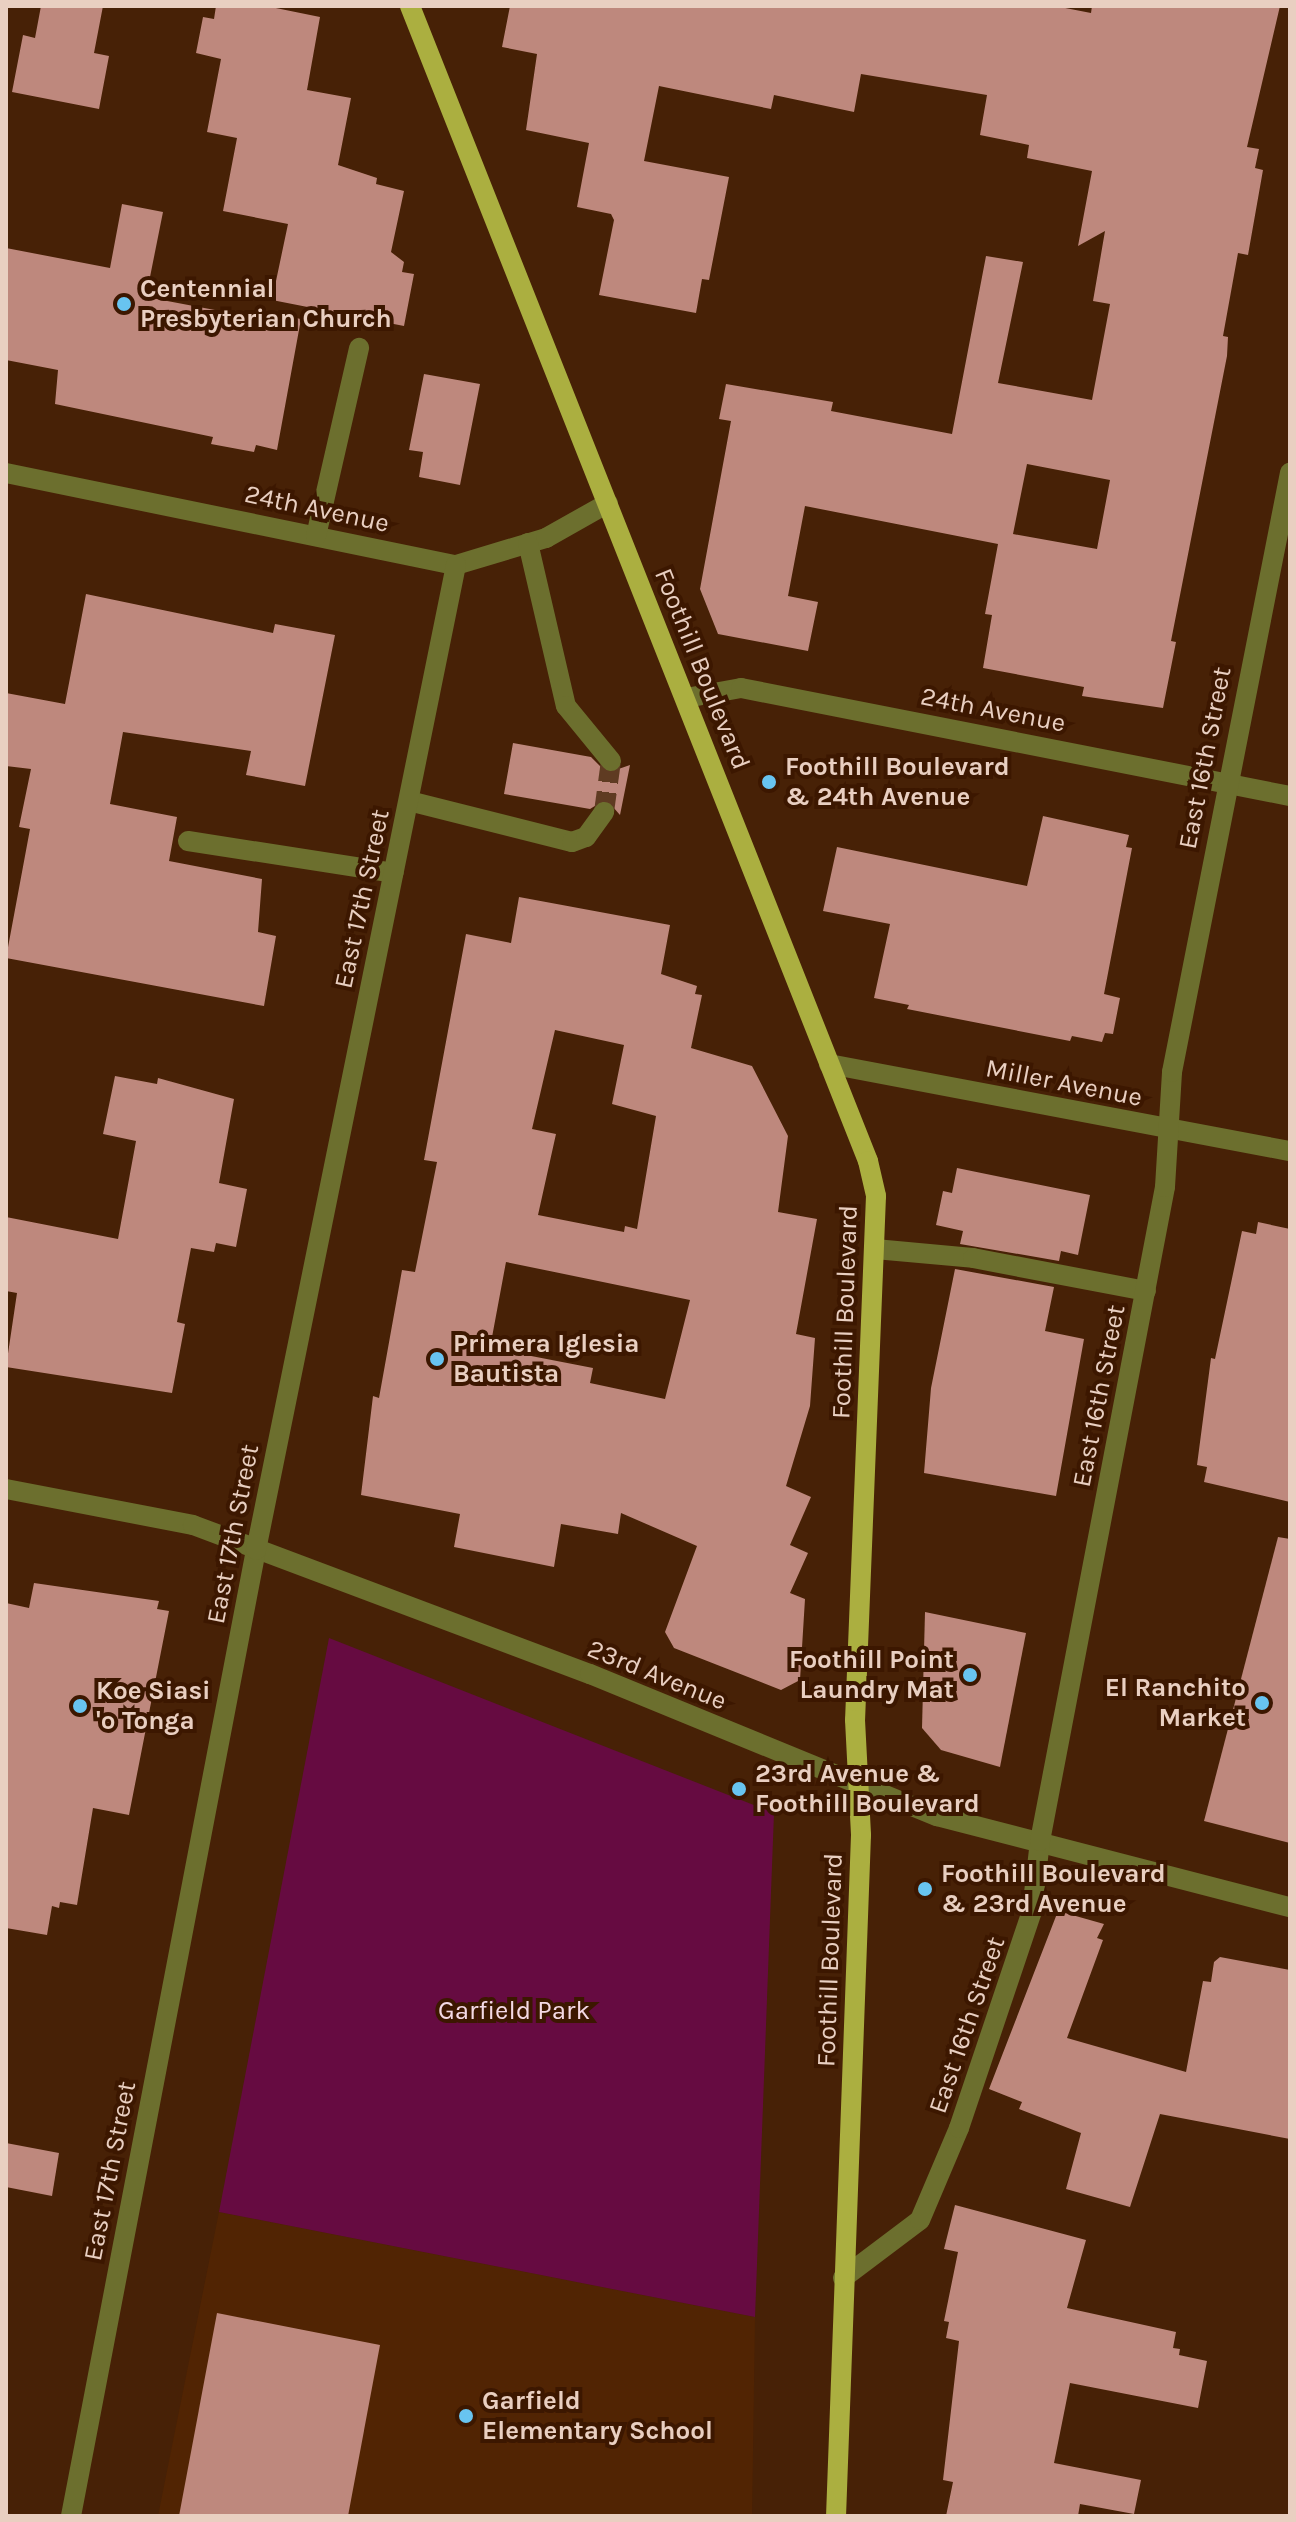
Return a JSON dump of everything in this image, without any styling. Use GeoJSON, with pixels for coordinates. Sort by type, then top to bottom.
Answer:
{"type":"FeatureCollection","features":[{"type":"Feature","properties":{"kind":"main road","name":"Foothill Boulevard"},"geometry":{"type":"LineString","coordinates":[[410,6],[868,1161],[876,1196],[855,1720],[859,1788],[836,2516]]}},
{"type":"Feature","properties":{"kind":"street"},"geometry":{"type":"LineString","coordinates":[[316,536],[359,348]]}},
{"type":"Feature","properties":{"kind":"street","name":"24th Avenue"},"geometry":{"type":"LineString","coordinates":[[6,473],[456,565],[528,543],[608,503]]}},
{"type":"Feature","properties":{"kind":"street","name":"East 16th Street"},"geometry":{"type":"LineString","coordinates":[[843,2278],[920,2220],[1015,1972],[1032,1911],[1040,1841],[1165,1187],[1172,1072],[1226,783],[1290,473]]}},
{"type":"Feature","properties":{"kind":"street"},"geometry":{"type":"LineString","coordinates":[[528,543],[566,706],[611,761]]}},
{"type":"Feature","properties":{"kind":"street","name":"East 17th Street"},"geometry":{"type":"LineString","coordinates":[[71,2516],[256,1550],[456,565]]}},
{"type":"Feature","properties":{"kind":"street","name":"24th Avenue"},"geometry":{"type":"LineString","coordinates":[[686,698],[741,688],[1290,796]]}},
{"type":"Feature","properties":{"kind":"street"},"geometry":{"type":"LineString","coordinates":[[409,801],[572,842],[586,837],[604,812]]}},
{"type":"Feature","properties":{"kind":"street"},"geometry":{"type":"LineString","coordinates":[[188,841],[394,873]]}},
{"type":"Feature","properties":{"kind":"street","name":"Miller Avenue"},"geometry":{"type":"LineString","coordinates":[[829,1064],[1290,1151]]}},
{"type":"Feature","properties":{"kind":"street"},"geometry":{"type":"LineString","coordinates":[[875,1249],[973,1258],[1146,1291]]}},
{"type":"Feature","properties":{"kind":"street","name":"23rd Avenue"},"geometry":{"type":"LineString","coordinates":[[6,1489],[193,1525],[590,1674],[859,1788],[937,1816],[1290,1907]]}},
{"type":"Feature","properties":{"kind":"shaded area","name":"Garfield Elementary School"},"geometry":{"type":"Polygon","coordinates":[[[219,2212],[755,2317],[752,2516],[158,2516],[219,2212]]]}},
{"type":"Feature","properties":{"kind":"green space","name":"Garfield Park"},"geometry":{"type":"Polygon","coordinates":[[[329,1638],[774,1813],[755,2317],[219,2212],[329,1638]]]}},
{"type":"Feature","properties":{"kind":"building"},"geometry":{"type":"Polygon","coordinates":[[[41,6],[103,6],[94,53],[109,56],[99,109],[12,92],[23,35],[35,38],[41,6]]]}},
{"type":"Feature","properties":{"kind":"building"},"geometry":{"type":"Polygon","coordinates":[[[216,6],[266,6],[320,17],[307,90],[351,98],[338,165],[377,178],[376,184],[404,191],[391,252],[404,262],[402,272],[414,274],[404,326],[272,300],[288,224],[223,211],[237,138],[207,132],[221,59],[196,53],[203,17],[214,19],[216,6]]]}},
{"type":"Feature","properties":{"kind":"building"},"geometry":{"type":"Polygon","coordinates":[[[510,6],[1055,6],[1091,13],[1092,6],[1280,6],[1247,147],[1259,149],[1255,168],[1263,170],[1248,255],[1238,253],[1223,336],[1228,337],[1227,356],[1171,641],[1176,642],[1163,708],[1082,696],[1084,687],[983,668],[992,615],[985,614],[998,544],[805,506],[788,596],[818,602],[808,651],[718,634],[700,589],[731,421],[719,419],[726,384],[833,402],[831,411],[952,434],[986,256],[1023,262],[998,383],[1092,400],[1110,304],[1093,301],[1105,231],[1078,246],[1092,171],[1027,158],[1029,145],[980,135],[987,95],[861,74],[854,112],[774,95],[771,109],[659,86],[644,161],[729,177],[709,280],[702,279],[696,313],[599,295],[614,220],[611,214],[577,207],[589,143],[526,130],[537,54],[502,47],[510,6]],[[1027,464],[1013,534],[1097,549],[1110,480],[1027,464]]]}},
{"type":"Feature","properties":{"kind":"building"},"geometry":{"type":"Polygon","coordinates":[[[122,204],[163,212],[146,297],[252,317],[253,310],[301,319],[277,450],[256,445],[254,452],[211,444],[213,437],[55,404],[58,370],[6,360],[6,248],[110,268],[122,204]]]}},
{"type":"Feature","properties":{"kind":"building"},"geometry":{"type":"Polygon","coordinates":[[[424,374],[480,384],[460,485],[419,477],[423,452],[409,450],[424,374]]]}},
{"type":"Feature","properties":{"kind":"building"},"geometry":{"type":"Polygon","coordinates":[[[86,594],[273,633],[275,624],[335,635],[305,786],[246,775],[251,751],[123,732],[110,804],[177,817],[169,861],[262,879],[258,932],[276,936],[264,1006],[6,958],[30,829],[19,827],[31,769],[6,766],[6,693],[65,704],[86,594]]]}},
{"type":"Feature","properties":{"kind":"building"},"geometry":{"type":"Polygon","coordinates":[[[513,743],[591,757],[607,773],[630,765],[620,815],[606,799],[590,809],[504,794],[513,743]]]}},
{"type":"Feature","properties":{"kind":"building"},"geometry":{"type":"Polygon","coordinates":[[[1043,816],[1129,835],[1126,847],[1132,848],[1104,994],[1120,998],[1113,1034],[1105,1033],[1102,1042],[1072,1036],[1070,1041],[907,1009],[909,1005],[874,998],[890,924],[823,911],[837,847],[1027,886],[1043,816]]]}},
{"type":"Feature","properties":{"kind":"building"},"geometry":{"type":"Polygon","coordinates":[[[519,897],[670,925],[661,974],[697,986],[695,994],[702,995],[691,1048],[752,1066],[788,1136],[778,1212],[817,1219],[796,1334],[815,1338],[810,1406],[786,1486],[811,1497],[790,1545],[808,1553],[790,1593],[805,1599],[800,1680],[781,1690],[674,1648],[665,1632],[697,1546],[621,1513],[618,1534],[561,1524],[554,1567],[454,1547],[460,1514],[361,1495],[373,1396],[379,1398],[402,1270],[415,1272],[437,1162],[424,1160],[466,934],[511,943],[519,897]],[[555,1030],[532,1129],[556,1134],[538,1215],[624,1232],[625,1226],[637,1229],[656,1116],[612,1104],[624,1045],[555,1030]],[[506,1262],[490,1348],[593,1368],[590,1383],[665,1399],[690,1300],[506,1262]]]}},
{"type":"Feature","properties":{"kind":"building"},"geometry":{"type":"Polygon","coordinates":[[[115,1076],[157,1084],[158,1078],[234,1099],[219,1183],[247,1189],[236,1247],[216,1243],[214,1252],[191,1248],[177,1322],[185,1324],[172,1393],[6,1367],[17,1293],[6,1291],[6,1217],[118,1239],[136,1141],[103,1134],[115,1076]]]}},
{"type":"Feature","properties":{"kind":"building"},"geometry":{"type":"Polygon","coordinates":[[[957,1168],[1090,1195],[1078,1255],[1061,1251],[1059,1261],[960,1244],[963,1231],[936,1225],[943,1191],[952,1193],[957,1168]]]}},
{"type":"Feature","properties":{"kind":"building"},"geometry":{"type":"Polygon","coordinates":[[[1258,1222],[1290,1229],[1290,1502],[1204,1482],[1207,1467],[1197,1465],[1211,1358],[1215,1359],[1242,1231],[1256,1234],[1258,1222]]]}},
{"type":"Feature","properties":{"kind":"building"},"geometry":{"type":"Polygon","coordinates":[[[955,1269],[1054,1287],[1045,1331],[1084,1339],[1056,1496],[924,1473],[931,1388],[955,1269]]]}},
{"type":"Feature","properties":{"kind":"building","name":"El Ranchito Market"},"geometry":{"type":"Polygon","coordinates":[[[1278,1537],[1290,1539],[1290,1843],[1204,1821],[1278,1537]]]}},
{"type":"Feature","properties":{"kind":"building","name":"Koe Siasi 'o Tonga"},"geometry":{"type":"Polygon","coordinates":[[[34,1583],[159,1601],[157,1609],[169,1611],[129,1815],[93,1808],[77,1905],[60,1902],[59,1908],[52,1906],[47,1935],[6,1928],[6,1603],[29,1608],[34,1583]]]}},
{"type":"Feature","properties":{"kind":"building","name":"Foothill Point Laundry Mat"},"geometry":{"type":"Polygon","coordinates":[[[925,1612],[1026,1633],[1000,1767],[941,1750],[922,1728],[925,1612]]]}},
{"type":"Feature","properties":{"kind":"building"},"geometry":{"type":"Polygon","coordinates":[[[1058,1911],[1104,1924],[1097,1938],[1103,1940],[1067,2038],[1186,2072],[1203,1981],[1211,1982],[1214,1962],[1220,1957],[1290,1970],[1290,2139],[1160,2114],[1130,2207],[1066,2189],[1081,2133],[1019,2109],[1022,2102],[989,2089],[1058,1911]]]}},
{"type":"Feature","properties":{"kind":"building"},"geometry":{"type":"Polygon","coordinates":[[[6,2143],[59,2153],[52,2196],[6,2187],[6,2143]]]}},
{"type":"Feature","properties":{"kind":"building"},"geometry":{"type":"Polygon","coordinates":[[[955,2205],[1086,2240],[1067,2308],[1176,2332],[1173,2348],[1180,2349],[1179,2355],[1207,2361],[1198,2408],[1070,2383],[1054,2463],[1141,2480],[1134,2514],[1080,2504],[1078,2516],[946,2516],[953,2482],[943,2480],[959,2341],[946,2338],[949,2322],[944,2321],[958,2252],[944,2249],[955,2205]]]}},
{"type":"Feature","properties":{"kind":"building"},"geometry":{"type":"Polygon","coordinates":[[[217,2313],[380,2345],[348,2516],[179,2516],[217,2313]]]}},
{"type":"Feature","properties":{"kind":"tunnel"},"geometry":{"type":"LineString","coordinates":[[604,812],[611,761]]}},
{"type":"Feature","properties":{"kind":"place","name":"Centennial Presbyterian Church"},"geometry":{"type":"Point","coordinates":[124,304]}},
{"type":"Feature","properties":{"kind":"place","name":"Foothill Boulevard & 24th Avenue"},"geometry":{"type":"Point","coordinates":[769,782]}},
{"type":"Feature","properties":{"kind":"place","name":"Primera Iglesia Bautista"},"geometry":{"type":"Point","coordinates":[437,1359]}},
{"type":"Feature","properties":{"kind":"place","name":"Foothill Point Laundry Mat"},"geometry":{"type":"Point","coordinates":[970,1675]}},
{"type":"Feature","properties":{"kind":"place","name":"El Ranchito Market"},"geometry":{"type":"Point","coordinates":[1262,1703]}},
{"type":"Feature","properties":{"kind":"place","name":"Koe Siasi 'o Tonga"},"geometry":{"type":"Point","coordinates":[80,1706]}},
{"type":"Feature","properties":{"kind":"place","name":"23rd Avenue & Foothill Boulevard"},"geometry":{"type":"Point","coordinates":[739,1789]}},
{"type":"Feature","properties":{"kind":"place","name":"Foothill Boulevard & 23rd Avenue"},"geometry":{"type":"Point","coordinates":[925,1889]}},
{"type":"Feature","properties":{"kind":"place","name":"Garfield Elementary School"},"geometry":{"type":"Point","coordinates":[466,2416]}}]}
